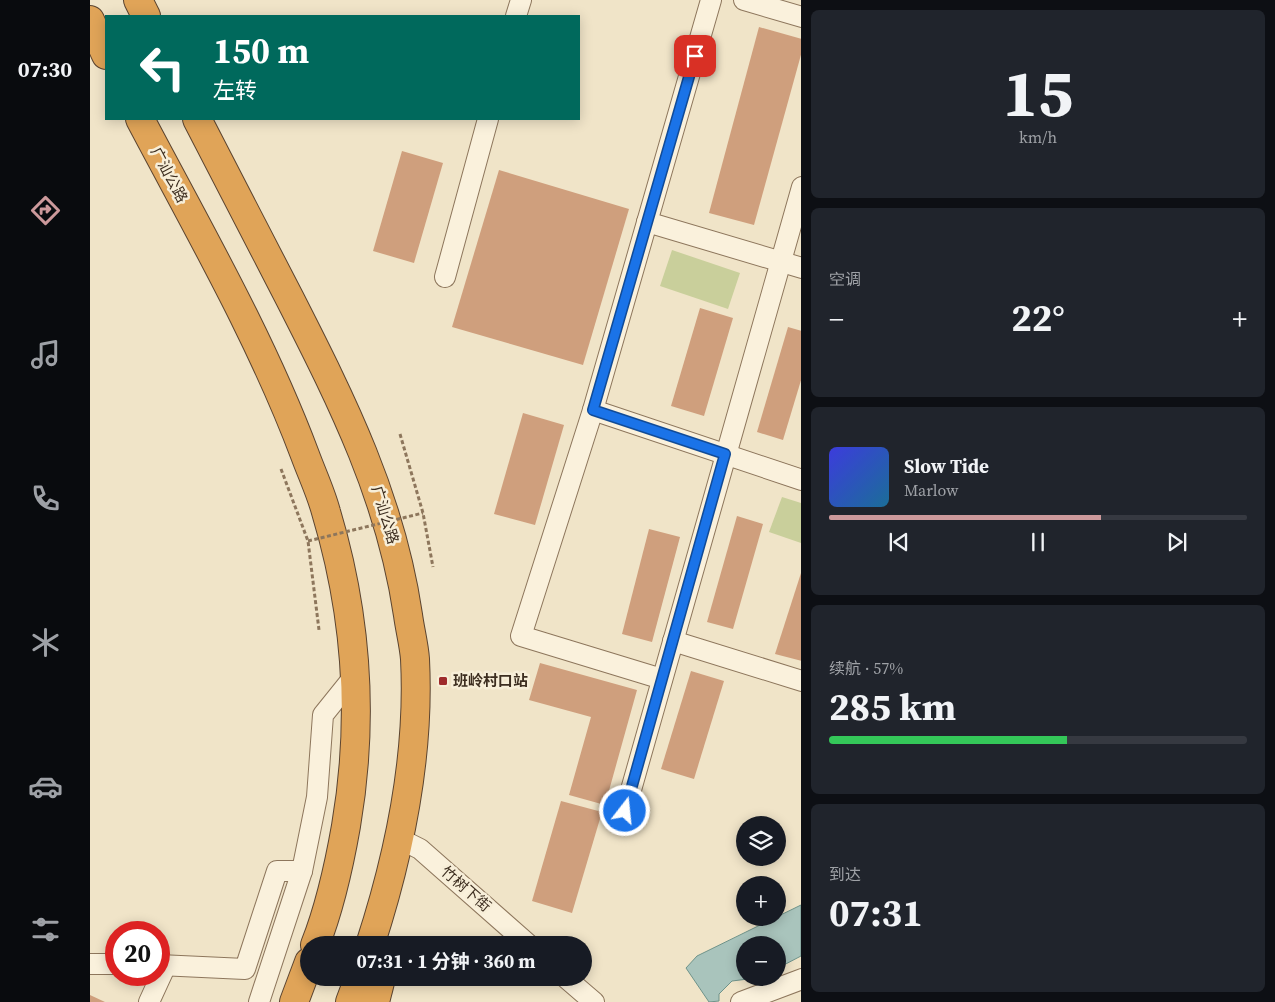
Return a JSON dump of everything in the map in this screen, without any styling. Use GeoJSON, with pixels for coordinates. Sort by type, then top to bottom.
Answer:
{"type":"FeatureCollection","features":[{"type":"Feature","properties":{"kind":"highway"},"geometry":{"type":"LineString","coordinates":[[138,0],[146,15]]}},
{"type":"Feature","properties":{"kind":"highway"},"geometry":{"type":"LineString","coordinates":[[90,20],[105,53]]}},
{"type":"Feature","properties":{"kind":"highway","name":"广汕公路"},"geometry":{"type":"LineString","coordinates":[[141,120],[252,332],[291,417],[326,511],[344,584],[356,674],[357,722],[352,792],[339,867],[318,936]]}},
{"type":"Feature","properties":{"kind":"highway","name":"广汕公路"},"geometry":{"type":"LineString","coordinates":[[199,120],[341,399],[383,502],[403,577],[415,658],[414,731],[407,800],[381,912],[373,936]]}},
{"type":"Feature","properties":{"kind":"highway"},"geometry":{"type":"LineString","coordinates":[[381,912],[386,936]]}},
{"type":"Feature","properties":{"kind":"highway"},"geometry":{"type":"LineString","coordinates":[[294,1002],[300,986]]}},
{"type":"Feature","properties":{"kind":"highway"},"geometry":{"type":"LineString","coordinates":[[350,1002],[356,986]]}},
{"type":"Feature","properties":{"kind":"highway"},"geometry":{"type":"LineString","coordinates":[[375,1002],[379,986]]}},
{"type":"Feature","properties":{"kind":"street"},"geometry":{"type":"LineString","coordinates":[[516,15],[520,0]]}},
{"type":"Feature","properties":{"kind":"street"},"geometry":{"type":"LineString","coordinates":[[662,679],[521,636],[593,410],[711,0]]}},
{"type":"Feature","properties":{"kind":"street"},"geometry":{"type":"LineString","coordinates":[[744,0],[770,4],[801,17]]}},
{"type":"Feature","properties":{"kind":"street"},"geometry":{"type":"LineString","coordinates":[[445,277],[488,120]]}},
{"type":"Feature","properties":{"kind":"street"},"geometry":{"type":"LineString","coordinates":[[625,811],[801,187]]}},
{"type":"Feature","properties":{"kind":"street"},"geometry":{"type":"LineString","coordinates":[[647,222],[801,268]]}},
{"type":"Feature","properties":{"kind":"street"},"geometry":{"type":"LineString","coordinates":[[593,410],[801,480]]}},
{"type":"Feature","properties":{"kind":"street"},"geometry":{"type":"LineString","coordinates":[[673,641],[801,681]]}},
{"type":"Feature","properties":{"kind":"street"},"geometry":{"type":"LineString","coordinates":[[259,1002],[302,871],[317,797],[323,715],[356,674]]}},
{"type":"Feature","properties":{"kind":"street","name":"竹树下街"},"geometry":{"type":"LineString","coordinates":[[398,838],[420,849],[519,936]]}},
{"type":"Feature","properties":{"kind":"street"},"geometry":{"type":"LineString","coordinates":[[170,965],[245,969],[277,871],[302,871]]}},
{"type":"Feature","properties":{"kind":"street"},"geometry":{"type":"LineString","coordinates":[[90,964],[105,964]]}},
{"type":"Feature","properties":{"kind":"street"},"geometry":{"type":"LineString","coordinates":[[741,1002],[801,979]]}},
{"type":"Feature","properties":{"kind":"street"},"geometry":{"type":"LineString","coordinates":[[149,1002],[155,986]]}},
{"type":"Feature","properties":{"kind":"street"},"geometry":{"type":"LineString","coordinates":[[575,986],[594,1002]]}},
{"type":"Feature","properties":{"kind":"path"},"geometry":{"type":"LineString","coordinates":[[400,434],[423,513],[433,568]]}},
{"type":"Feature","properties":{"kind":"path"},"geometry":{"type":"LineString","coordinates":[[281,468],[308,541],[319,630]]}},
{"type":"Feature","properties":{"kind":"path"},"geometry":{"type":"LineString","coordinates":[[308,541],[423,513]]}},
{"type":"Feature","properties":{"kind":"green space"},"geometry":{"type":"Polygon","coordinates":[[[672,250],[740,273],[728,309],[660,286],[672,250]]]}},
{"type":"Feature","properties":{"kind":"green space"},"geometry":{"type":"Polygon","coordinates":[[[782,497],[801,503],[801,543],[769,532],[782,497]]]}},
{"type":"Feature","properties":{"kind":"water"},"geometry":{"type":"Polygon","coordinates":[[[801,905],[801,956],[786,964],[786,936],[738,936],[758,926],[786,926],[786,912],[801,905]]]}},
{"type":"Feature","properties":{"kind":"water"},"geometry":{"type":"Polygon","coordinates":[[[736,937],[736,980],[732,981],[719,994],[719,1001],[709,1002],[686,968],[697,956],[736,937]]]}},
{"type":"Feature","properties":{"kind":"building"},"geometry":{"type":"Polygon","coordinates":[[[759,27],[801,39],[801,55],[754,225],[709,213],[759,27]]]}},
{"type":"Feature","properties":{"kind":"building"},"geometry":{"type":"Polygon","coordinates":[[[402,151],[443,163],[414,263],[373,251],[402,151]]]}},
{"type":"Feature","properties":{"kind":"building"},"geometry":{"type":"Polygon","coordinates":[[[499,170],[629,209],[583,365],[452,327],[499,170]]]}},
{"type":"Feature","properties":{"kind":"building"},"geometry":{"type":"Polygon","coordinates":[[[700,308],[733,318],[704,416],[671,406],[700,308]]]}},
{"type":"Feature","properties":{"kind":"building"},"geometry":{"type":"Polygon","coordinates":[[[788,327],[801,331],[801,380],[783,440],[757,432],[788,327]]]}},
{"type":"Feature","properties":{"kind":"building"},"geometry":{"type":"Polygon","coordinates":[[[523,413],[564,425],[535,525],[494,514],[523,413]]]}},
{"type":"Feature","properties":{"kind":"building"},"geometry":{"type":"Polygon","coordinates":[[[737,516],[763,524],[733,629],[707,622],[737,516]]]}},
{"type":"Feature","properties":{"kind":"building"},"geometry":{"type":"Polygon","coordinates":[[[649,529],[680,537],[652,642],[622,634],[649,529]]]}},
{"type":"Feature","properties":{"kind":"building"},"geometry":{"type":"Polygon","coordinates":[[[801,573],[801,661],[775,654],[801,573]]]}},
{"type":"Feature","properties":{"kind":"building"},"geometry":{"type":"Polygon","coordinates":[[[540,663],[637,690],[605,805],[569,795],[591,717],[529,700],[540,663]]]}},
{"type":"Feature","properties":{"kind":"building"},"geometry":{"type":"Polygon","coordinates":[[[691,671],[724,681],[694,779],[661,769],[691,671]]]}},
{"type":"Feature","properties":{"kind":"building"},"geometry":{"type":"Polygon","coordinates":[[[561,801],[602,812],[572,913],[532,901],[561,801]]]}},
{"type":"Feature","properties":{"kind":"building"},"geometry":{"type":"Polygon","coordinates":[[[90,995],[105,1002],[90,1002],[90,995]]]}},
{"type":"Feature","properties":{"kind":"place","name":"班岭村口站"},"geometry":{"type":"Point","coordinates":[443,681]}},
{"type":"Feature","properties":{"kind":"route"},"geometry":{"type":"LineString","coordinates":[[625,811],[725,454],[593,410],[695,56]]}}]}
